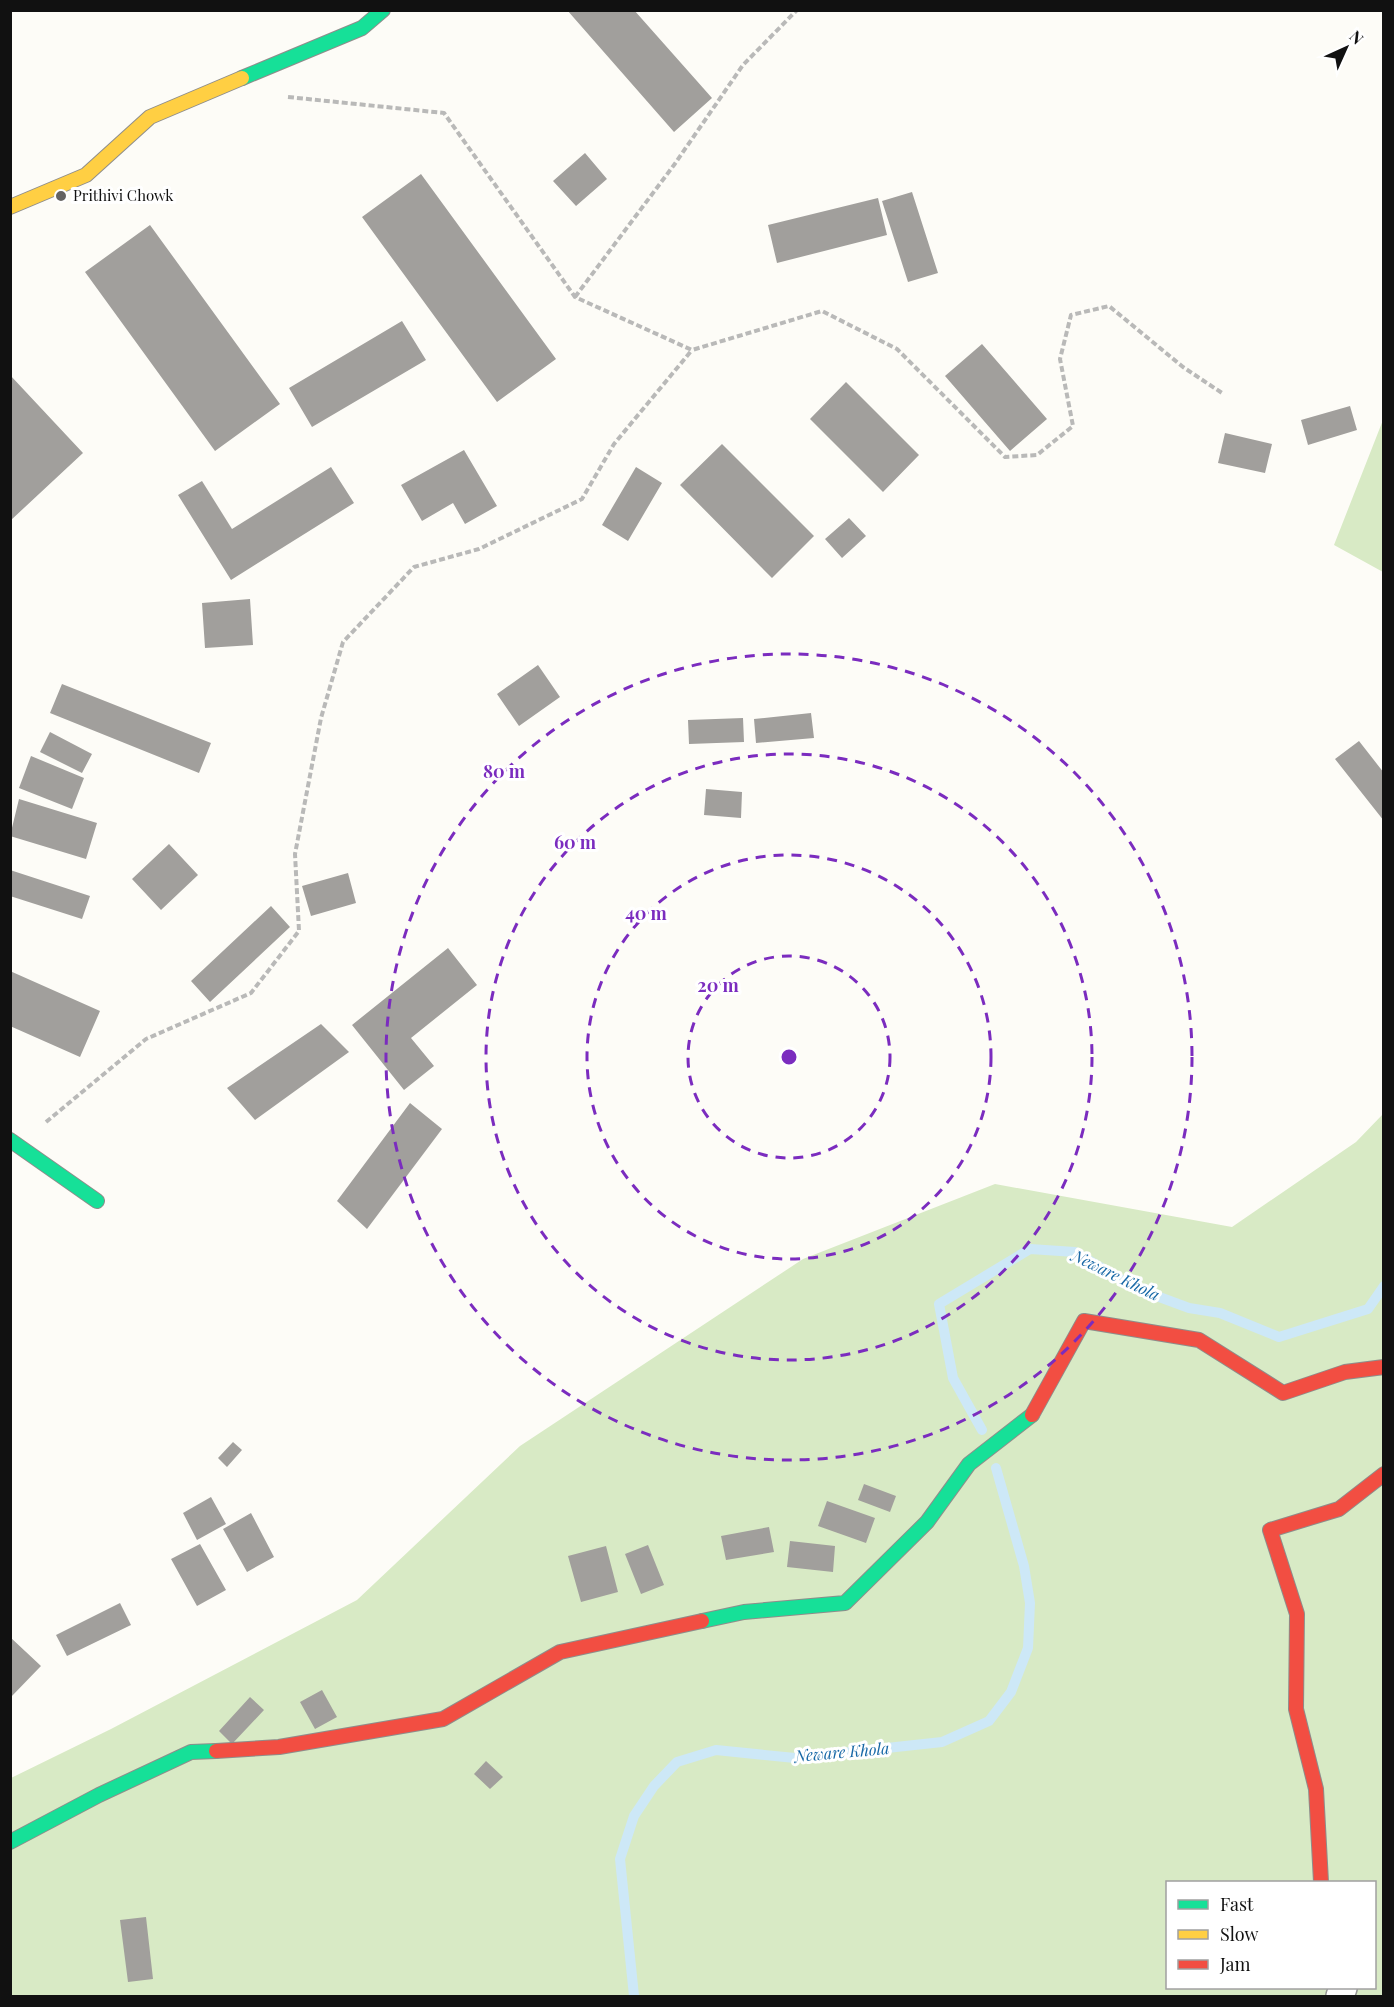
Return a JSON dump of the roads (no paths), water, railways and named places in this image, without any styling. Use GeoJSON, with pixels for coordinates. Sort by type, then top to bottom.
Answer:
{"type":"FeatureCollection","features":[{"type":"Feature","properties":{"kind":"street"},"geometry":{"type":"LineString","coordinates":[[10,207],[86,175],[150,117],[362,28],[383,10]]}},
{"type":"Feature","properties":{"kind":"street"},"geometry":{"type":"LineString","coordinates":[[15,1142],[97,1201]]}},
{"type":"Feature","properties":{"kind":"street"},"geometry":{"type":"LineString","coordinates":[[10,1842],[99,1795],[191,1752],[279,1747],[443,1719],[560,1652],[744,1612],[845,1603],[927,1522],[969,1464],[1030,1418],[1084,1321],[1199,1340],[1282,1393],[1345,1372],[1383,1367]]}},
{"type":"Feature","properties":{"kind":"street"},"geometry":{"type":"LineString","coordinates":[[1321,1881],[1316,1789],[1296,1709],[1296,1614],[1270,1530],[1339,1509],[1383,1474]]}},
{"type":"Feature","properties":{"kind":"waterway","name":"Neware Khola"},"geometry":{"type":"LineString","coordinates":[[982,1430],[953,1378],[939,1304],[1030,1249],[1075,1252],[1135,1288],[1189,1308],[1220,1313],[1279,1337],[1368,1309],[1384,1286]]}},
{"type":"Feature","properties":{"kind":"waterway","name":"Neware Khola"},"geometry":{"type":"LineString","coordinates":[[634,1996],[620,1859],[634,1816],[654,1786],[677,1762],[716,1750],[795,1758],[942,1742],[989,1721],[1011,1692],[1028,1648],[1030,1603],[1024,1566],[996,1468]]}},
{"type":"Feature","properties":{"kind":"place","name":"Prithivi Chowk"},"geometry":{"type":"Point","coordinates":[61,196]}}]}
